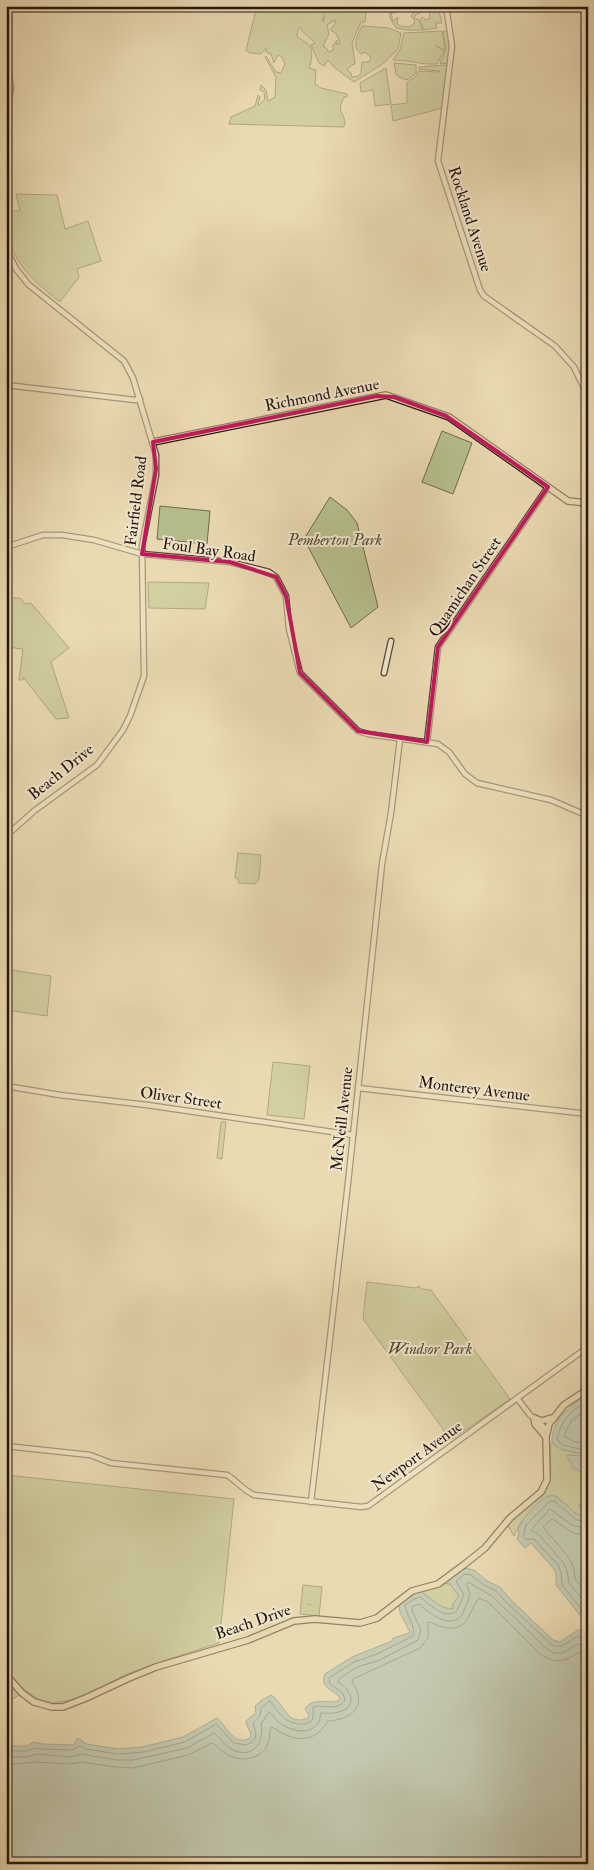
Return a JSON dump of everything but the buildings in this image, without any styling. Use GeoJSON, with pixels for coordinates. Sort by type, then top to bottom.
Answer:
{"type":"FeatureCollection","features":[{"type":"Feature","properties":{"kind":"main road","name":"Richmond Avenue"},"geometry":{"type":"LineString","coordinates":[[153,442],[386,395],[449,417],[568,501],[588,503]]}},
{"type":"Feature","properties":{"kind":"main road","name":"Beach Drive"},"geometry":{"type":"LineString","coordinates":[[6,1675],[22,1693],[34,1702],[52,1707],[63,1707],[156,1667],[248,1640],[294,1621],[315,1619],[360,1623],[378,1618],[412,1591],[438,1584],[465,1564],[485,1548],[510,1518],[541,1492],[546,1480],[546,1433],[551,1418],[568,1401],[588,1389]]}},
{"type":"Feature","properties":{"kind":"main road"},"geometry":{"type":"LineString","coordinates":[[534,1418],[542,1421],[551,1418]]}},
{"type":"Feature","properties":{"kind":"main road"},"geometry":{"type":"LineString","coordinates":[[534,1418],[535,1424],[546,1433]]}},
{"type":"Feature","properties":{"kind":"street","name":"Rockland Avenue"},"geometry":{"type":"LineString","coordinates":[[446,6],[452,46],[438,161],[480,290],[484,296],[555,346],[574,367],[583,386],[588,391]]}},
{"type":"Feature","properties":{"kind":"street"},"geometry":{"type":"LineString","coordinates":[[6,56],[11,87],[6,118]]}},
{"type":"Feature","properties":{"kind":"street","name":"Fairfield Road"},"geometry":{"type":"LineString","coordinates":[[6,248],[16,269],[29,285],[124,361],[131,371],[153,442],[156,454],[156,469],[142,540],[144,674],[127,723]]}},
{"type":"Feature","properties":{"kind":"street"},"geometry":{"type":"LineString","coordinates":[[6,385],[135,400],[140,399]]}},
{"type":"Feature","properties":{"kind":"street","name":"Quamichan Street"},"geometry":{"type":"LineString","coordinates":[[427,742],[437,653],[440,642],[548,487]]}},
{"type":"Feature","properties":{"kind":"street","name":"Foul Bay Road"},"geometry":{"type":"LineString","coordinates":[[6,547],[43,535],[62,535],[94,540],[142,554],[230,562],[258,568],[276,577],[286,596],[289,630],[300,673],[358,730],[368,734],[438,744],[457,761],[465,774],[477,784],[551,800],[588,816]]}},
{"type":"Feature","properties":{"kind":"street"},"geometry":{"type":"LineString","coordinates":[[384,673],[391,641]]}},
{"type":"Feature","properties":{"kind":"street","name":"Beach Drive"},"geometry":{"type":"LineString","coordinates":[[6,836],[34,811],[97,765],[127,723]]}},
{"type":"Feature","properties":{"kind":"street","name":"McNeill Avenue"},"geometry":{"type":"LineString","coordinates":[[311,1502],[382,864],[391,813],[400,739]]}},
{"type":"Feature","properties":{"kind":"street","name":"Oliver Street"},"geometry":{"type":"LineString","coordinates":[[6,1086],[353,1135]]}},
{"type":"Feature","properties":{"kind":"street","name":"Monterey Avenue"},"geometry":{"type":"LineString","coordinates":[[358,1088],[588,1114]]}},
{"type":"Feature","properties":{"kind":"street","name":"Newport Avenue"},"geometry":{"type":"LineString","coordinates":[[6,1446],[90,1455],[111,1463],[227,1475],[245,1491],[254,1496],[361,1507],[373,1503],[588,1347]]}},
{"type":"Feature","properties":{"kind":"street"},"geometry":{"type":"LineString","coordinates":[[517,1398],[534,1418]]}},
{"type":"Feature","properties":{"kind":"highlighted area"},"geometry":{"type":"Polygon","coordinates":[[[377,396],[394,397],[446,416],[548,487],[438,647],[427,742],[358,731],[300,673],[286,596],[276,577],[230,562],[142,554],[156,469],[153,442],[377,396]]]}},
{"type":"Feature","properties":{"kind":"green space"},"geometry":{"type":"Polygon","coordinates":[[[257,6],[326,6],[323,22],[328,6],[354,6],[356,13],[357,11],[366,13],[365,22],[361,22],[352,43],[355,64],[347,70],[351,73],[352,77],[359,76],[362,62],[369,62],[371,57],[365,52],[362,54],[357,49],[357,37],[362,26],[389,28],[401,33],[398,49],[384,63],[354,82],[335,68],[328,60],[324,66],[319,63],[311,45],[315,43],[300,27],[298,29],[297,36],[309,45],[312,51],[309,68],[316,70],[315,84],[321,88],[347,94],[340,107],[345,121],[344,127],[229,124],[231,117],[255,106],[258,95],[260,97],[258,105],[265,99],[264,92],[260,90],[261,85],[266,90],[268,101],[275,97],[276,77],[265,57],[276,72],[281,73],[285,64],[282,57],[278,55],[274,63],[271,54],[266,52],[266,48],[261,54],[250,53],[246,50],[257,6]],[[335,20],[327,25],[329,34],[323,46],[328,52],[333,50],[337,40],[337,45],[340,43],[336,33],[330,30],[335,20]]]}},
{"type":"Feature","properties":{"kind":"green space"},"geometry":{"type":"Polygon","coordinates":[[[431,6],[438,7],[442,23],[436,23],[437,28],[424,30],[420,20],[422,17],[426,20],[430,18],[430,14],[426,10],[431,6]]]}},
{"type":"Feature","properties":{"kind":"green space"},"geometry":{"type":"Polygon","coordinates":[[[397,8],[395,13],[391,13],[393,21],[398,17],[397,23],[400,26],[409,27],[415,21],[411,16],[415,10],[418,10],[420,13],[414,16],[418,19],[423,30],[396,28],[390,18],[389,9],[397,8]]]}},
{"type":"Feature","properties":{"kind":"green space"},"geometry":{"type":"Polygon","coordinates":[[[442,31],[445,48],[444,50],[435,45],[444,51],[437,64],[393,60],[400,50],[404,33],[442,31]]]}},
{"type":"Feature","properties":{"kind":"green space"},"geometry":{"type":"Polygon","coordinates":[[[443,31],[448,31],[450,40],[448,63],[440,64],[446,48],[443,31]]]}},
{"type":"Feature","properties":{"kind":"green space"},"geometry":{"type":"Polygon","coordinates":[[[394,63],[416,65],[416,73],[407,80],[399,77],[396,74],[394,63]]]}},
{"type":"Feature","properties":{"kind":"green space"},"geometry":{"type":"Polygon","coordinates":[[[447,65],[443,108],[393,121],[391,105],[407,103],[407,83],[416,76],[418,71],[440,71],[419,69],[419,67],[447,65]]]}},
{"type":"Feature","properties":{"kind":"green space"},"geometry":{"type":"Polygon","coordinates":[[[386,68],[391,104],[375,106],[373,90],[361,92],[360,83],[386,68]]]}},
{"type":"Feature","properties":{"kind":"green space"},"geometry":{"type":"Polygon","coordinates":[[[16,194],[57,195],[65,229],[88,221],[101,261],[77,269],[79,277],[60,302],[37,283],[20,264],[14,253],[7,227],[6,211],[20,211],[16,194]]]}},
{"type":"Feature","properties":{"kind":"green space"},"geometry":{"type":"Polygon","coordinates":[[[442,431],[472,443],[453,494],[422,482],[442,431]]]}},
{"type":"Feature","properties":{"kind":"green space","name":"Pemberton Park"},"geometry":{"type":"Polygon","coordinates":[[[330,497],[347,510],[357,523],[378,607],[351,628],[304,539],[330,497]]]}},
{"type":"Feature","properties":{"kind":"green space"},"geometry":{"type":"Polygon","coordinates":[[[160,506],[210,511],[207,544],[157,539],[160,506]]]}},
{"type":"Feature","properties":{"kind":"green space"},"geometry":{"type":"Polygon","coordinates":[[[148,582],[209,583],[205,609],[149,608],[148,582]]]}},
{"type":"Feature","properties":{"kind":"green space"},"geometry":{"type":"Polygon","coordinates":[[[12,598],[20,598],[26,604],[31,603],[69,648],[51,662],[69,718],[56,719],[23,677],[23,680],[19,680],[23,649],[6,647],[6,602],[12,598]]]}},
{"type":"Feature","properties":{"kind":"green space"},"geometry":{"type":"Polygon","coordinates":[[[238,853],[261,855],[259,879],[255,884],[239,883],[238,879],[235,878],[238,853]]]}},
{"type":"Feature","properties":{"kind":"green space"},"geometry":{"type":"Polygon","coordinates":[[[11,970],[51,976],[47,1016],[6,1010],[8,974],[11,970]]]}},
{"type":"Feature","properties":{"kind":"green space"},"geometry":{"type":"Polygon","coordinates":[[[273,1062],[310,1066],[304,1119],[267,1115],[273,1062]]]}},
{"type":"Feature","properties":{"kind":"green space"},"geometry":{"type":"Polygon","coordinates":[[[221,1122],[226,1122],[222,1159],[217,1158],[221,1122]]]}},
{"type":"Feature","properties":{"kind":"green space","name":"Windsor Park"},"geometry":{"type":"Polygon","coordinates":[[[367,1282],[416,1288],[419,1286],[421,1289],[431,1290],[510,1399],[451,1440],[363,1319],[367,1282]]]}},
{"type":"Feature","properties":{"kind":"green space"},"geometry":{"type":"Polygon","coordinates":[[[552,1443],[562,1450],[581,1453],[583,1456],[568,1455],[573,1465],[581,1471],[588,1472],[588,1491],[584,1498],[588,1500],[588,1505],[585,1504],[585,1515],[584,1517],[575,1513],[556,1496],[547,1497],[521,1522],[514,1536],[507,1524],[547,1489],[550,1479],[550,1445],[552,1443]]]}},
{"type":"Feature","properties":{"kind":"green space"},"geometry":{"type":"Polygon","coordinates":[[[6,1475],[234,1499],[219,1643],[120,1677],[69,1701],[47,1702],[38,1699],[26,1691],[6,1703],[6,1475]]]}},
{"type":"Feature","properties":{"kind":"green space"},"geometry":{"type":"Polygon","coordinates":[[[446,1583],[451,1585],[459,1596],[453,1604],[453,1609],[440,1605],[422,1592],[446,1583]]]}},
{"type":"Feature","properties":{"kind":"green space"},"geometry":{"type":"Polygon","coordinates":[[[303,1585],[322,1587],[319,1616],[300,1614],[303,1585]]]}},
{"type":"Feature","properties":{"kind":"water"},"geometry":{"type":"Polygon","coordinates":[[[588,1395],[588,1472],[583,1473],[572,1467],[572,1462],[569,1461],[567,1455],[582,1456],[581,1453],[565,1451],[552,1443],[558,1420],[575,1403],[588,1395]]]}},
{"type":"Feature","properties":{"kind":"water"},"geometry":{"type":"Polygon","coordinates":[[[553,1495],[581,1516],[585,1515],[584,1510],[578,1506],[582,1502],[588,1505],[588,1628],[556,1585],[556,1573],[553,1568],[531,1543],[525,1548],[517,1539],[518,1529],[528,1513],[542,1499],[553,1495]]]}},
{"type":"Feature","properties":{"kind":"water"},"geometry":{"type":"Polygon","coordinates":[[[465,1568],[474,1570],[487,1581],[500,1587],[553,1640],[560,1642],[578,1630],[581,1630],[588,1638],[588,1864],[6,1864],[6,1746],[27,1746],[34,1742],[74,1745],[77,1739],[80,1739],[86,1744],[118,1749],[142,1747],[183,1737],[217,1718],[232,1735],[240,1740],[245,1740],[250,1738],[251,1734],[246,1723],[256,1713],[255,1706],[271,1695],[290,1717],[301,1720],[308,1718],[309,1715],[305,1709],[311,1703],[333,1702],[338,1701],[340,1698],[324,1683],[325,1674],[352,1657],[410,1632],[400,1613],[399,1604],[411,1594],[421,1591],[440,1605],[453,1609],[453,1604],[459,1596],[447,1580],[465,1568]]]}}]}
